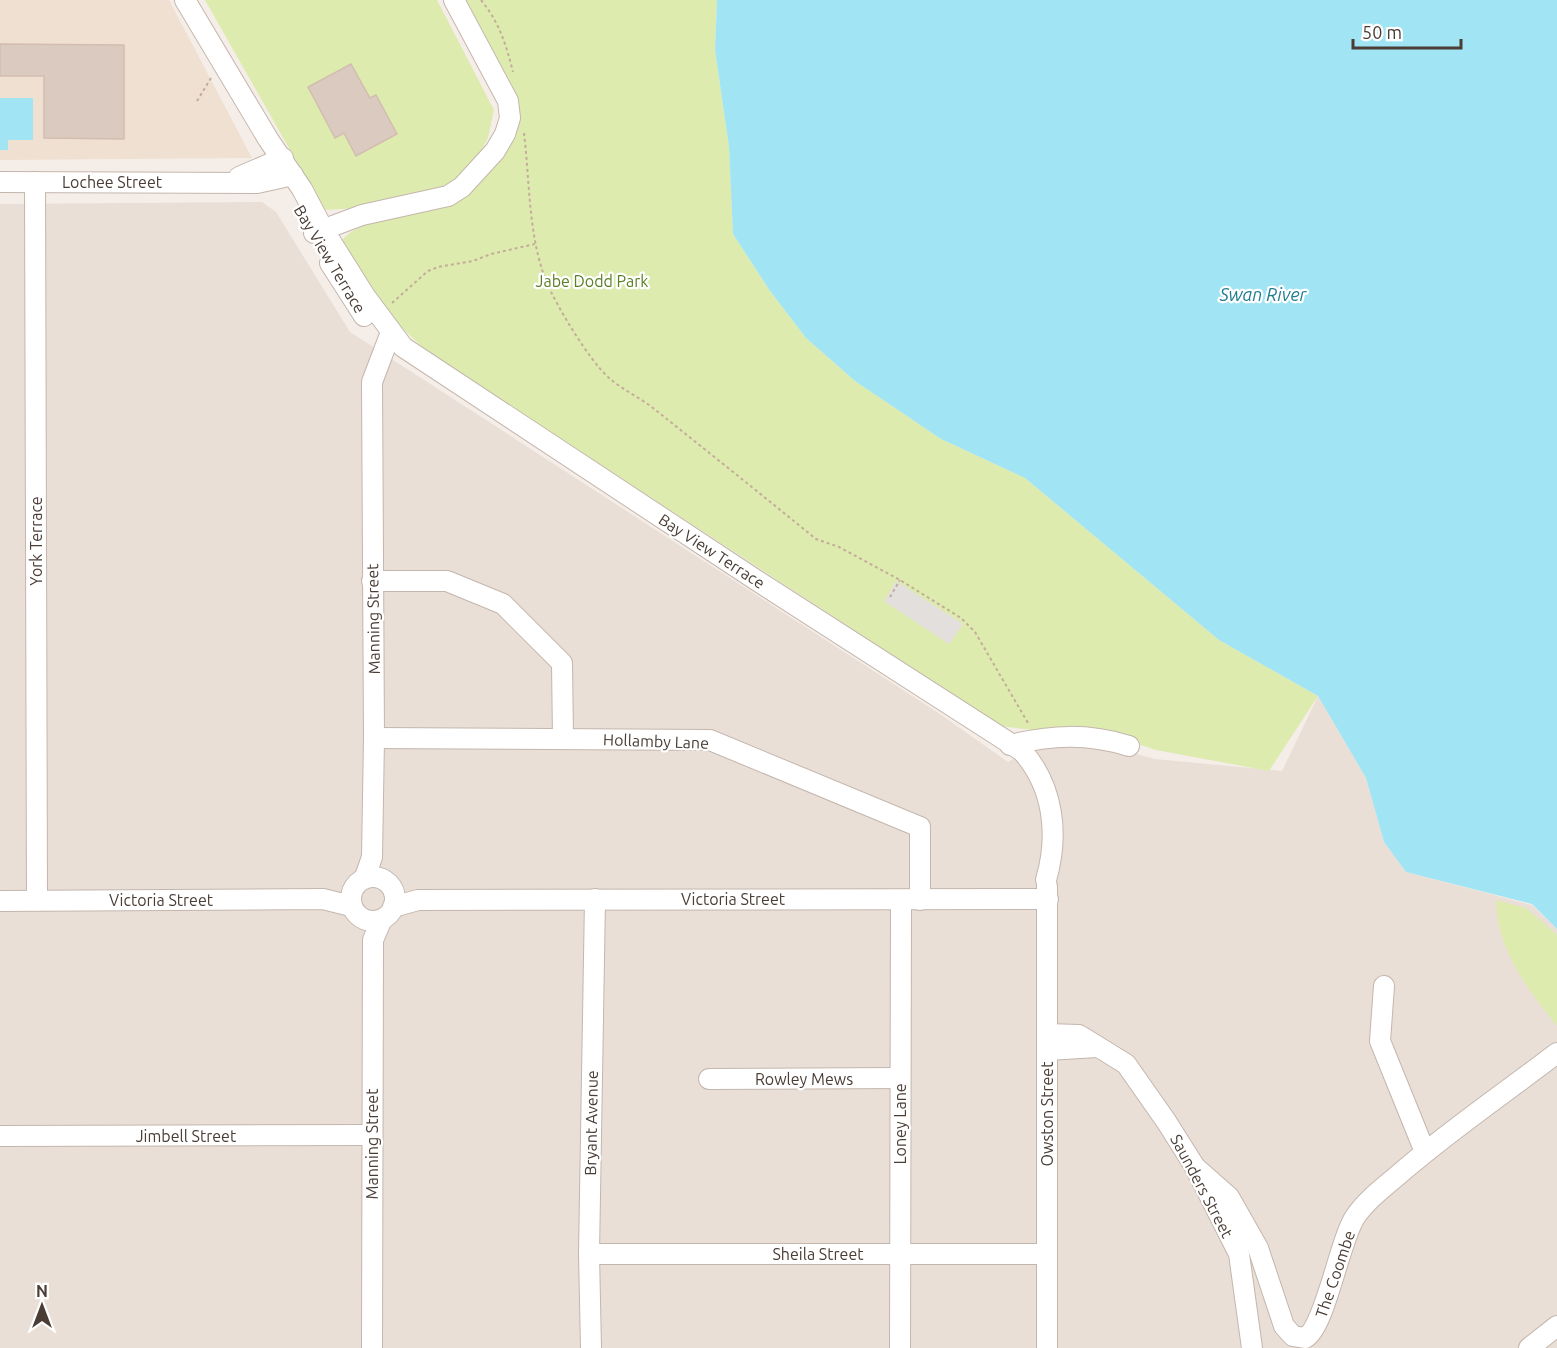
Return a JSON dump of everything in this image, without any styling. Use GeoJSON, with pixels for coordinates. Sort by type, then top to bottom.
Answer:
{"type":"FeatureCollection","features":[{"type":"Feature","properties":{"kind":"street","name":"Bay View Terrace"},"geometry":{"type":"LineString","coordinates":[[185,0],[268,140],[322,238],[345,291],[392,343],[1010,745],[1037,784]]}},
{"type":"Feature","properties":{"kind":"street"},"geometry":{"type":"LineString","coordinates":[[322,238],[362,215],[448,196],[474,176],[505,134],[510,118],[508,102],[454,0]]}},
{"type":"Feature","properties":{"kind":"street","name":"Lochee Street"},"geometry":{"type":"LineString","coordinates":[[0,182],[224,181],[283,168]]}},
{"type":"Feature","properties":{"kind":"street","name":"York Terrace"},"geometry":{"type":"LineString","coordinates":[[35,182],[37,900]]}},
{"type":"Feature","properties":{"kind":"street","name":"Bay View Terrace"},"geometry":{"type":"LineString","coordinates":[[322,238],[379,314],[392,343]]}},
{"type":"Feature","properties":{"kind":"street","name":"Manning Street"},"geometry":{"type":"LineString","coordinates":[[373,940],[356,912],[351,892],[372,857],[374,738],[372,381],[392,343]]}},
{"type":"Feature","properties":{"kind":"street"},"geometry":{"type":"LineString","coordinates":[[372,580],[447,582],[504,604],[562,663],[563,739]]}},
{"type":"Feature","properties":{"kind":"street","name":"Hollamby Lane"},"geometry":{"type":"LineString","coordinates":[[374,738],[710,740],[920,827],[910,900]]}},
{"type":"Feature","properties":{"kind":"street"},"geometry":{"type":"LineString","coordinates":[[1010,745],[1033,738],[1104,739],[1128,746]]}},
{"type":"Feature","properties":{"kind":"street","name":"Owston Street"},"geometry":{"type":"LineString","coordinates":[[1037,784],[1050,804],[1053,827],[1052,860],[1047,889],[1047,1348]]}},
{"type":"Feature","properties":{"kind":"street"},"geometry":{"type":"LineString","coordinates":[[372,857],[388,899]]}},
{"type":"Feature","properties":{"kind":"street"},"geometry":{"type":"LineString","coordinates":[[359,882],[388,899]]}},
{"type":"Feature","properties":{"kind":"street","name":"Victoria Street"},"geometry":{"type":"LineString","coordinates":[[323,899],[359,882]]}},
{"type":"Feature","properties":{"kind":"street","name":"Victoria Street"},"geometry":{"type":"LineString","coordinates":[[0,901],[323,899],[356,912],[367,920],[388,899],[910,900],[1047,889]]}},
{"type":"Feature","properties":{"kind":"street","name":"Manning Street"},"geometry":{"type":"LineString","coordinates":[[372,1348],[373,940],[388,899]]}},
{"type":"Feature","properties":{"kind":"street","name":"Bryant Avenue"},"geometry":{"type":"LineString","coordinates":[[591,1348],[589,1254],[595,899]]}},
{"type":"Feature","properties":{"kind":"street","name":"Loney Lane"},"geometry":{"type":"LineString","coordinates":[[900,1348],[900,1078],[910,900]]}},
{"type":"Feature","properties":{"kind":"street"},"geometry":{"type":"LineString","coordinates":[[1384,986],[1380,1041],[1425,1152]]}},
{"type":"Feature","properties":{"kind":"street","name":"Saunders Street"},"geometry":{"type":"LineString","coordinates":[[1047,1042],[1078,1035],[1103,1047],[1126,1064],[1196,1167],[1239,1254],[1252,1348]]}},
{"type":"Feature","properties":{"kind":"street","name":"The Coombe"},"geometry":{"type":"LineString","coordinates":[[1196,1167],[1229,1197],[1258,1248],[1287,1331],[1293,1336],[1305,1338],[1317,1327],[1343,1243],[1354,1219],[1369,1201],[1425,1152],[1557,1053]]}},
{"type":"Feature","properties":{"kind":"street","name":"Rowley Mews"},"geometry":{"type":"LineString","coordinates":[[709,1080],[900,1078]]}},
{"type":"Feature","properties":{"kind":"street","name":"Jimbell Street"},"geometry":{"type":"LineString","coordinates":[[0,1136],[372,1135]]}},
{"type":"Feature","properties":{"kind":"street","name":"Sheila Street"},"geometry":{"type":"LineString","coordinates":[[589,1254],[1047,1254]]}},
{"type":"Feature","properties":{"kind":"street"},"geometry":{"type":"LineString","coordinates":[[1529,1348],[1557,1326]]}},
{"type":"Feature","properties":{"kind":"path"},"geometry":{"type":"LineString","coordinates":[[481,0],[494,17],[506,43],[513,74]]}},
{"type":"Feature","properties":{"kind":"path"},"geometry":{"type":"LineString","coordinates":[[197,101],[211,78]]}},
{"type":"Feature","properties":{"kind":"path"},"geometry":{"type":"LineString","coordinates":[[523,127],[535,244],[547,282],[564,316],[608,377],[655,410],[816,539],[839,547],[900,580],[961,618],[975,632],[1012,694],[1030,727],[1033,738]]}},
{"type":"Feature","properties":{"kind":"path"},"geometry":{"type":"LineString","coordinates":[[379,314],[428,271],[535,244]]}},
{"type":"Feature","properties":{"kind":"path"},"geometry":{"type":"LineString","coordinates":[[890,597],[900,580]]}},
{"type":"Feature","properties":{"kind":"shaded area"},"geometry":{"type":"Polygon","coordinates":[[[0,0],[169,0],[252,158],[0,160],[0,0]]]}},
{"type":"Feature","properties":{"kind":"shaded area"},"geometry":{"type":"Polygon","coordinates":[[[262,202],[276,212],[350,332],[937,712],[1008,762],[1040,743],[1099,744],[1155,759],[1282,771],[1318,696],[1366,778],[1384,842],[1406,872],[1532,905],[1557,929],[1557,1348],[0,1348],[0,204],[262,202]]]}},
{"type":"Feature","properties":{"kind":"shaded area"},"geometry":{"type":"Polygon","coordinates":[[[896,581],[963,624],[949,644],[884,601],[896,581]]]}},
{"type":"Feature","properties":{"kind":"green space"},"geometry":{"type":"Polygon","coordinates":[[[205,0],[437,0],[494,110],[488,138],[475,163],[454,182],[431,193],[362,208],[324,210],[205,0]]]}},
{"type":"Feature","properties":{"kind":"green space","name":"Jabe Dodd Park"},"geometry":{"type":"Polygon","coordinates":[[[466,0],[717,0],[715,50],[729,147],[733,234],[770,291],[806,338],[855,381],[941,439],[1025,478],[1219,640],[1318,696],[1269,771],[1156,750],[1100,732],[1047,732],[1001,726],[529,418],[441,364],[405,331],[375,297],[339,245],[348,234],[376,221],[427,211],[457,201],[488,175],[514,139],[519,121],[519,106],[466,0]]]}},
{"type":"Feature","properties":{"kind":"green space"},"geometry":{"type":"Polygon","coordinates":[[[1496,900],[1526,908],[1557,935],[1557,1026],[1525,983],[1508,952],[1498,918],[1496,900]]]}},
{"type":"Feature","properties":{"kind":"water","name":"Swan River"},"geometry":{"type":"Polygon","coordinates":[[[717,0],[1557,0],[1557,929],[1532,904],[1406,872],[1384,842],[1366,778],[1318,696],[1219,640],[1025,478],[941,439],[855,381],[806,338],[770,291],[733,234],[729,147],[715,50],[717,0]]]}},
{"type":"Feature","properties":{"kind":"water"},"geometry":{"type":"Polygon","coordinates":[[[0,98],[33,98],[33,140],[8,140],[8,150],[0,150],[0,98]]]}},
{"type":"Feature","properties":{"kind":"building"},"geometry":{"type":"Polygon","coordinates":[[[0,44],[124,45],[124,139],[44,138],[44,76],[0,76],[0,44]]]}},
{"type":"Feature","properties":{"kind":"building"},"geometry":{"type":"Polygon","coordinates":[[[351,64],[370,98],[376,95],[397,134],[356,156],[344,133],[335,138],[308,87],[351,64]]]}}]}
